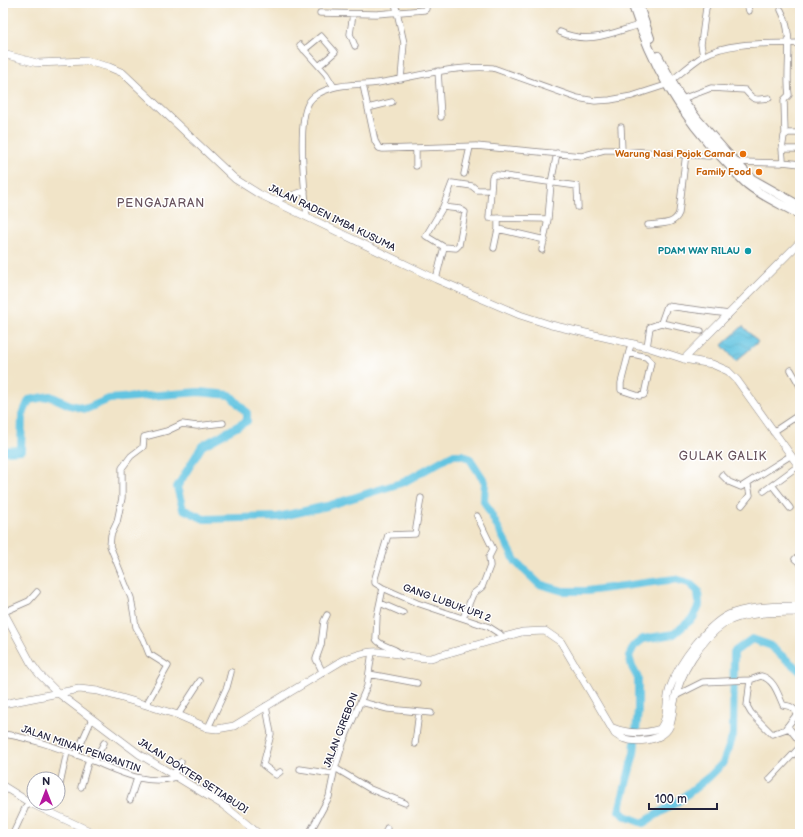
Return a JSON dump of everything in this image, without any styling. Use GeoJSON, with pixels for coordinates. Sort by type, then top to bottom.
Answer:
{"type":"FeatureCollection","features":[{"type":"Feature","properties":{"kind":"main road"},"geometry":{"type":"LineString","coordinates":[[632,3],[639,25],[669,83],[711,141],[717,152],[748,184],[799,212]]}},
{"type":"Feature","properties":{"kind":"main road"},"geometry":{"type":"LineString","coordinates":[[638,3],[651,47]]}},
{"type":"Feature","properties":{"kind":"main road"},"geometry":{"type":"LineString","coordinates":[[711,141],[752,179],[799,212]]}},
{"type":"Feature","properties":{"kind":"street"},"geometry":{"type":"LineString","coordinates":[[395,3],[404,43],[401,79]]}},
{"type":"Feature","properties":{"kind":"street"},"geometry":{"type":"LineString","coordinates":[[320,13],[353,14],[424,10],[427,7],[426,3]]}},
{"type":"Feature","properties":{"kind":"street"},"geometry":{"type":"LineString","coordinates":[[703,56],[701,44],[706,8],[709,3]]}},
{"type":"Feature","properties":{"kind":"street"},"geometry":{"type":"LineString","coordinates":[[747,3],[749,11]]}},
{"type":"Feature","properties":{"kind":"street"},"geometry":{"type":"LineString","coordinates":[[781,10],[788,27],[787,44],[790,63],[788,83],[789,94],[784,100],[785,134],[782,149],[783,162]]}},
{"type":"Feature","properties":{"kind":"street"},"geometry":{"type":"LineString","coordinates":[[353,14],[350,34],[356,46]]}},
{"type":"Feature","properties":{"kind":"street"},"geometry":{"type":"LineString","coordinates":[[560,32],[576,38],[585,39],[611,34],[639,25]]}},
{"type":"Feature","properties":{"kind":"street"},"geometry":{"type":"LineString","coordinates":[[319,66],[335,52],[321,36],[302,48],[326,74],[334,87]]}},
{"type":"Feature","properties":{"kind":"street"},"geometry":{"type":"LineString","coordinates":[[307,217],[303,135],[306,110],[312,98],[334,87],[401,79],[438,71],[481,67],[493,68],[577,98],[595,101],[610,100],[632,96],[669,83],[703,56],[720,49],[740,46],[800,43]]}},
{"type":"Feature","properties":{"kind":"street","name":"JALAN RADEN IMBA KUSUMA"},"geometry":{"type":"LineString","coordinates":[[3,54],[37,63],[86,61],[109,67],[123,73],[235,179],[272,201],[436,279],[520,315],[551,325],[647,347],[684,359],[722,368],[737,380],[799,467]]}},
{"type":"Feature","properties":{"kind":"street"},"geometry":{"type":"LineString","coordinates":[[438,71],[441,117]]}},
{"type":"Feature","properties":{"kind":"street"},"geometry":{"type":"LineString","coordinates":[[363,84],[376,141],[379,148],[416,149],[491,147],[582,156],[604,150],[686,153],[709,156],[717,152]]}},
{"type":"Feature","properties":{"kind":"street"},"geometry":{"type":"LineString","coordinates":[[679,98],[710,88],[745,90],[749,97],[753,99],[769,98]]}},
{"type":"Feature","properties":{"kind":"street"},"geometry":{"type":"LineString","coordinates":[[368,108],[392,102]]}},
{"type":"Feature","properties":{"kind":"street"},"geometry":{"type":"LineString","coordinates":[[621,126],[622,151]]}},
{"type":"Feature","properties":{"kind":"street"},"geometry":{"type":"LineString","coordinates":[[785,134],[800,133]]}},
{"type":"Feature","properties":{"kind":"street"},"geometry":{"type":"LineString","coordinates":[[464,174],[470,147]]}},
{"type":"Feature","properties":{"kind":"street"},"geometry":{"type":"LineString","coordinates":[[416,149],[416,166]]}},
{"type":"Feature","properties":{"kind":"street"},"geometry":{"type":"LineString","coordinates":[[782,149],[800,149]]}},
{"type":"Feature","properties":{"kind":"street"},"geometry":{"type":"LineString","coordinates":[[542,250],[545,240],[551,183],[557,153]]}},
{"type":"Feature","properties":{"kind":"street"},"geometry":{"type":"LineString","coordinates":[[648,225],[670,222],[677,218],[679,213],[686,153]]}},
{"type":"Feature","properties":{"kind":"street"},"geometry":{"type":"LineString","coordinates":[[738,165],[742,162],[774,164],[783,162],[800,164]]}},
{"type":"Feature","properties":{"kind":"street"},"geometry":{"type":"LineString","coordinates":[[548,219],[489,218],[492,177],[494,175],[577,186],[578,207]]}},
{"type":"Feature","properties":{"kind":"street"},"geometry":{"type":"LineString","coordinates":[[443,207],[460,209],[465,212],[459,245],[456,248],[444,247],[426,236],[443,207],[450,187],[454,182],[472,186],[477,190],[491,190]]}},
{"type":"Feature","properties":{"kind":"street"},"geometry":{"type":"LineString","coordinates":[[272,201],[305,191]]}},
{"type":"Feature","properties":{"kind":"street"},"geometry":{"type":"LineString","coordinates":[[494,248],[498,229],[498,218]]}},
{"type":"Feature","properties":{"kind":"street"},"geometry":{"type":"LineString","coordinates":[[498,229],[545,240]]}},
{"type":"Feature","properties":{"kind":"street"},"geometry":{"type":"LineString","coordinates":[[684,359],[800,242]]}},
{"type":"Feature","properties":{"kind":"street"},"geometry":{"type":"LineString","coordinates":[[436,279],[444,247]]}},
{"type":"Feature","properties":{"kind":"street"},"geometry":{"type":"LineString","coordinates":[[661,323],[665,308],[669,305],[729,314]]}},
{"type":"Feature","properties":{"kind":"street"},"geometry":{"type":"LineString","coordinates":[[647,347],[650,327],[661,323],[702,331]]}},
{"type":"Feature","properties":{"kind":"street"},"geometry":{"type":"LineString","coordinates":[[629,353],[646,357],[651,362],[644,395],[639,396],[621,390],[621,383],[631,344]]}},
{"type":"Feature","properties":{"kind":"street"},"geometry":{"type":"LineString","coordinates":[[695,349],[697,356],[705,363]]}},
{"type":"Feature","properties":{"kind":"street"},"geometry":{"type":"LineString","coordinates":[[791,370],[800,386]]}},
{"type":"Feature","properties":{"kind":"street"},"geometry":{"type":"LineString","coordinates":[[773,432],[796,420],[800,414]]}},
{"type":"Feature","properties":{"kind":"street"},"geometry":{"type":"LineString","coordinates":[[146,705],[168,666],[150,654],[136,627],[131,598],[110,546],[111,535],[117,522],[122,498],[122,468],[131,456],[143,448],[144,437],[167,431],[182,424],[197,426],[223,423]]}},
{"type":"Feature","properties":{"kind":"street"},"geometry":{"type":"LineString","coordinates":[[722,475],[734,486],[741,487],[748,485],[790,456]]}},
{"type":"Feature","properties":{"kind":"street"},"geometry":{"type":"LineString","coordinates":[[764,491],[799,467]]}},
{"type":"Feature","properties":{"kind":"street"},"geometry":{"type":"LineString","coordinates":[[742,505],[750,495],[748,485]]}},
{"type":"Feature","properties":{"kind":"street"},"geometry":{"type":"LineString","coordinates":[[772,485],[790,508]]}},
{"type":"Feature","properties":{"kind":"street"},"geometry":{"type":"LineString","coordinates":[[402,656],[398,651],[380,643],[376,639],[383,588],[375,583],[374,578],[386,547],[387,536],[389,534],[415,534],[422,498]]}},
{"type":"Feature","properties":{"kind":"street"},"geometry":{"type":"LineString","coordinates":[[463,618],[473,594],[482,587],[490,566],[489,557],[493,549],[477,516]]}},
{"type":"Feature","properties":{"kind":"street","name":"GANG LUBUK UPI 2"},"geometry":{"type":"LineString","coordinates":[[383,588],[417,603],[490,627],[500,634],[502,638]]}},
{"type":"Feature","properties":{"kind":"street"},"geometry":{"type":"LineString","coordinates":[[3,612],[29,601],[37,592]]}},
{"type":"Feature","properties":{"kind":"street"},"geometry":{"type":"LineString","coordinates":[[380,603],[403,613]]}},
{"type":"Feature","properties":{"kind":"street"},"geometry":{"type":"LineString","coordinates":[[646,736],[660,729],[663,724],[670,689],[679,668],[687,655],[720,621],[735,612],[765,607],[800,606]]}},
{"type":"Feature","properties":{"kind":"street","name":"JALAN DOKTER SETIABUDI"},"geometry":{"type":"LineString","coordinates":[[3,612],[30,663],[58,693],[139,754],[223,805],[259,834]]}},
{"type":"Feature","properties":{"kind":"street"},"geometry":{"type":"LineString","coordinates":[[3,704],[79,689],[98,692],[146,705],[178,715],[208,728],[217,729],[234,726],[344,660],[372,652],[431,658],[535,630],[545,631],[553,635],[561,642],[616,735],[657,737],[668,730],[672,718],[675,696],[685,669],[708,640],[726,622],[734,618],[753,615],[800,612]]}},
{"type":"Feature","properties":{"kind":"street"},"geometry":{"type":"LineString","coordinates":[[323,673],[316,659],[321,645],[327,615]]}},
{"type":"Feature","properties":{"kind":"street","name":"JALAN CIREBON"},"geometry":{"type":"LineString","coordinates":[[310,834],[329,797],[334,771],[343,743],[361,702],[369,674],[372,652]]}},
{"type":"Feature","properties":{"kind":"street"},"geometry":{"type":"LineString","coordinates":[[208,728],[227,687],[231,672]]}},
{"type":"Feature","properties":{"kind":"street"},"geometry":{"type":"LineString","coordinates":[[369,674],[417,683]]}},
{"type":"Feature","properties":{"kind":"street"},"geometry":{"type":"LineString","coordinates":[[675,696],[702,682],[744,681],[761,676],[766,678],[778,692],[782,704],[791,706],[797,714],[786,728],[772,734],[751,713],[747,702],[750,680]]}},
{"type":"Feature","properties":{"kind":"street"},"geometry":{"type":"LineString","coordinates":[[178,715],[200,681]]}},
{"type":"Feature","properties":{"kind":"street"},"geometry":{"type":"LineString","coordinates":[[361,702],[388,710],[431,713]]}},
{"type":"Feature","properties":{"kind":"street"},"geometry":{"type":"LineString","coordinates":[[266,706],[271,734],[263,766],[276,775],[280,772]]}},
{"type":"Feature","properties":{"kind":"street"},"geometry":{"type":"LineString","coordinates":[[415,744],[419,712]]}},
{"type":"Feature","properties":{"kind":"street"},"geometry":{"type":"LineString","coordinates":[[76,755],[91,721]]}},
{"type":"Feature","properties":{"kind":"street"},"geometry":{"type":"LineString","coordinates":[[786,728],[790,729],[800,742]]}},
{"type":"Feature","properties":{"kind":"street","name":"JALAN MINAK PENGANTIN"},"geometry":{"type":"LineString","coordinates":[[3,734],[43,743],[137,778],[160,781],[175,776]]}},
{"type":"Feature","properties":{"kind":"street"},"geometry":{"type":"LineString","coordinates":[[81,787],[91,760],[104,743]]}},
{"type":"Feature","properties":{"kind":"street"},"geometry":{"type":"LineString","coordinates":[[770,779],[800,746]]}},
{"type":"Feature","properties":{"kind":"street"},"geometry":{"type":"LineString","coordinates":[[63,771],[67,752]]}},
{"type":"Feature","properties":{"kind":"street"},"geometry":{"type":"LineString","coordinates":[[175,776],[182,762]]}},
{"type":"Feature","properties":{"kind":"street"},"geometry":{"type":"LineString","coordinates":[[300,769],[334,771],[370,789],[406,803]]}},
{"type":"Feature","properties":{"kind":"street"},"geometry":{"type":"LineString","coordinates":[[130,800],[137,778]]}},
{"type":"Feature","properties":{"kind":"street"},"geometry":{"type":"LineString","coordinates":[[3,786],[26,800]]}},
{"type":"Feature","properties":{"kind":"street"},"geometry":{"type":"LineString","coordinates":[[13,834],[26,806]]}},
{"type":"Feature","properties":{"kind":"street"},"geometry":{"type":"LineString","coordinates":[[45,811],[83,832],[96,834]]}},
{"type":"Feature","properties":{"kind":"water"},"geometry":{"type":"Polygon","coordinates":[[[743,326],[758,342],[736,361],[722,345],[743,326]]]}},
{"type":"Feature","properties":{"kind":"waterway"},"geometry":{"type":"LineString","coordinates":[[3,451],[21,450],[22,416],[29,400],[50,396],[70,405],[86,409],[109,399],[199,392],[230,395],[247,413],[247,421],[202,446],[177,487],[183,509],[204,519],[278,517],[327,506],[404,482],[452,455],[462,455],[470,459],[485,482],[484,501],[516,562],[539,584],[563,591],[587,591],[675,579],[689,583],[698,591],[699,605],[693,618],[674,634],[643,639],[634,646],[629,656],[632,667],[638,678],[638,710],[634,753],[619,811],[627,817],[643,823],[677,802],[709,777],[723,763],[733,736],[734,652],[752,639],[769,645],[800,671]]}},
{"type":"Feature","properties":{"kind":"place","name":"Warung Nasi Pojok Camar"},"geometry":{"type":"Point","coordinates":[743,154]}},
{"type":"Feature","properties":{"kind":"place","name":"Family Food"},"geometry":{"type":"Point","coordinates":[759,172]}},
{"type":"Feature","properties":{"kind":"place","name":"PDAM WAY RILAU"},"geometry":{"type":"Point","coordinates":[748,251]}},
{"type":"Feature","properties":{"kind":"district","name":"PENGAJARAN"},"geometry":{"type":"Point","coordinates":[161,203]}},
{"type":"Feature","properties":{"kind":"district","name":"GULAK GALIK"},"geometry":{"type":"Point","coordinates":[723,456]}}]}
